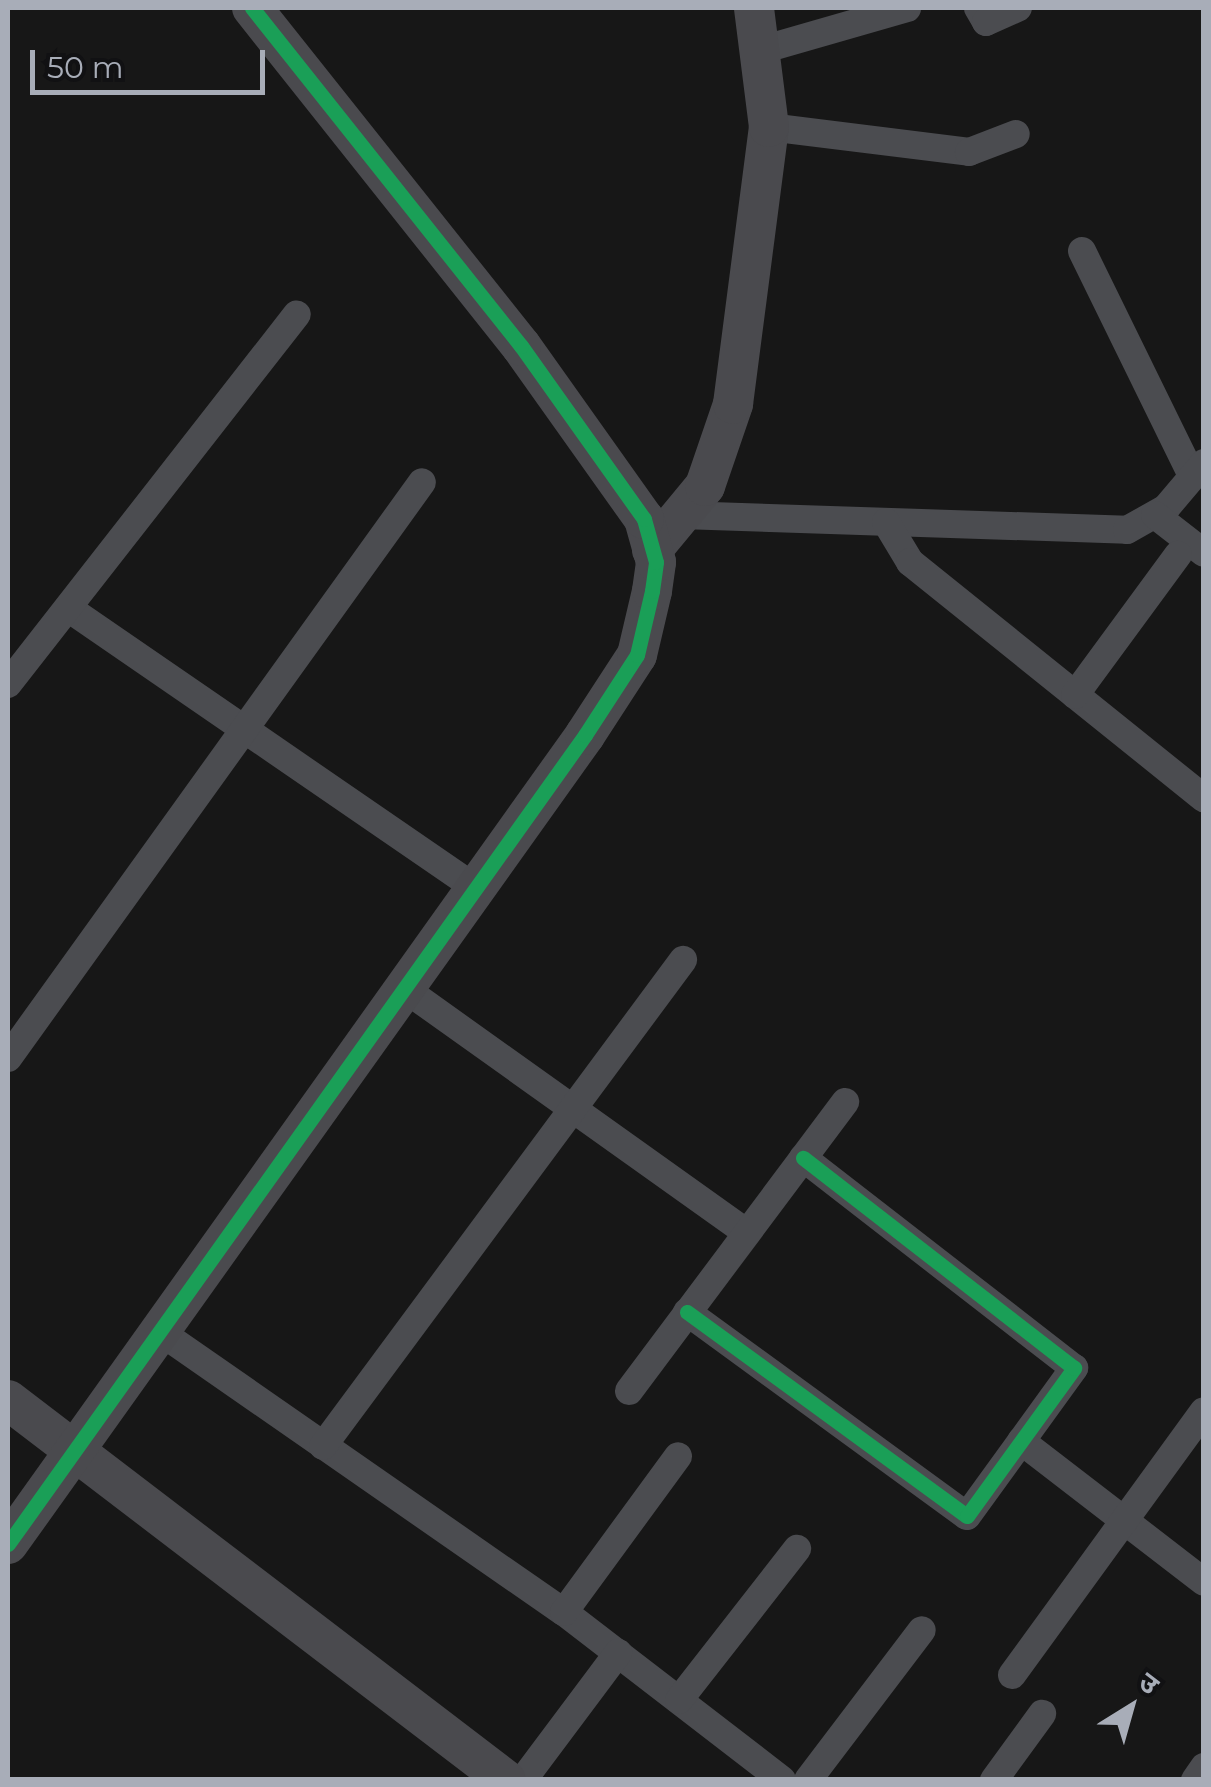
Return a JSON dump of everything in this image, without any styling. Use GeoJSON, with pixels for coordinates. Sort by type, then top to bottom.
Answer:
{"type":"FeatureCollection","features":[{"type":"Feature","properties":{"kind":"street"},"geometry":{"type":"LineString","coordinates":[[8,1544],[478,890],[637,655],[652,591],[652,550],[644,519],[521,346],[252,8]]}},
{"type":"Feature","properties":{"kind":"street"},"geometry":{"type":"LineString","coordinates":[[652,550],[705,486],[733,404],[769,127],[754,8]]}},
{"type":"Feature","properties":{"kind":"street"},"geometry":{"type":"LineString","coordinates":[[761,50],[907,8]]}},
{"type":"Feature","properties":{"kind":"street"},"geometry":{"type":"LineString","coordinates":[[978,8],[986,22],[1018,8]]}},
{"type":"Feature","properties":{"kind":"street"},"geometry":{"type":"LineString","coordinates":[[769,127],[969,152],[1016,134]]}},
{"type":"Feature","properties":{"kind":"street"},"geometry":{"type":"LineString","coordinates":[[681,515],[1127,530],[1155,514],[1198,470],[1082,250]]}},
{"type":"Feature","properties":{"kind":"street"},"geometry":{"type":"LineString","coordinates":[[8,684],[297,314]]}},
{"type":"Feature","properties":{"kind":"street"},"geometry":{"type":"LineString","coordinates":[[8,1058],[422,482]]}},
{"type":"Feature","properties":{"kind":"street"},"geometry":{"type":"LineString","coordinates":[[1075,695],[1190,554],[1155,514]]}},
{"type":"Feature","properties":{"kind":"street"},"geometry":{"type":"LineString","coordinates":[[886,522],[910,562],[1075,695],[1199,785]]}},
{"type":"Feature","properties":{"kind":"street"},"geometry":{"type":"LineString","coordinates":[[68,608],[478,890]]}},
{"type":"Feature","properties":{"kind":"street"},"geometry":{"type":"LineString","coordinates":[[323,1446],[577,1111],[683,960]]}},
{"type":"Feature","properties":{"kind":"street"},"geometry":{"type":"LineString","coordinates":[[406,989],[747,1232]]}},
{"type":"Feature","properties":{"kind":"street"},"geometry":{"type":"LineString","coordinates":[[630,1391],[845,1102]]}},
{"type":"Feature","properties":{"kind":"street"},"geometry":{"type":"LineString","coordinates":[[688,1312],[967,1516],[1074,1368],[803,1158]]}},
{"type":"Feature","properties":{"kind":"street"},"geometry":{"type":"LineString","coordinates":[[159,1331],[564,1612],[782,1780]]}},
{"type":"Feature","properties":{"kind":"street"},"geometry":{"type":"LineString","coordinates":[[8,1400],[506,1780]]}},
{"type":"Feature","properties":{"kind":"street"},"geometry":{"type":"LineString","coordinates":[[1012,1675],[1204,1410]]}},
{"type":"Feature","properties":{"kind":"street"},"geometry":{"type":"LineString","coordinates":[[1021,1441],[1204,1582]]}},
{"type":"Feature","properties":{"kind":"street"},"geometry":{"type":"LineString","coordinates":[[564,1612],[678,1456]]}},
{"type":"Feature","properties":{"kind":"street"},"geometry":{"type":"LineString","coordinates":[[679,1700],[797,1549]]}},
{"type":"Feature","properties":{"kind":"street"},"geometry":{"type":"LineString","coordinates":[[808,1780],[922,1630]]}},
{"type":"Feature","properties":{"kind":"street"},"geometry":{"type":"LineString","coordinates":[[523,1780],[618,1653]]}},
{"type":"Feature","properties":{"kind":"street"},"geometry":{"type":"LineString","coordinates":[[994,1780],[1042,1714]]}},
{"type":"Feature","properties":{"kind":"street"},"geometry":{"type":"LineString","coordinates":[[1194,1780],[1204,1767]]}},
{"type":"Feature","properties":{"kind":"cycle path"},"geometry":{"type":"LineString","coordinates":[[8,1544],[585,735],[637,655],[652,591],[656,562],[644,519],[521,346],[252,8]]}},
{"type":"Feature","properties":{"kind":"cycle path"},"geometry":{"type":"LineString","coordinates":[[687,1312],[967,1516],[1074,1368],[803,1158]]}}]}
